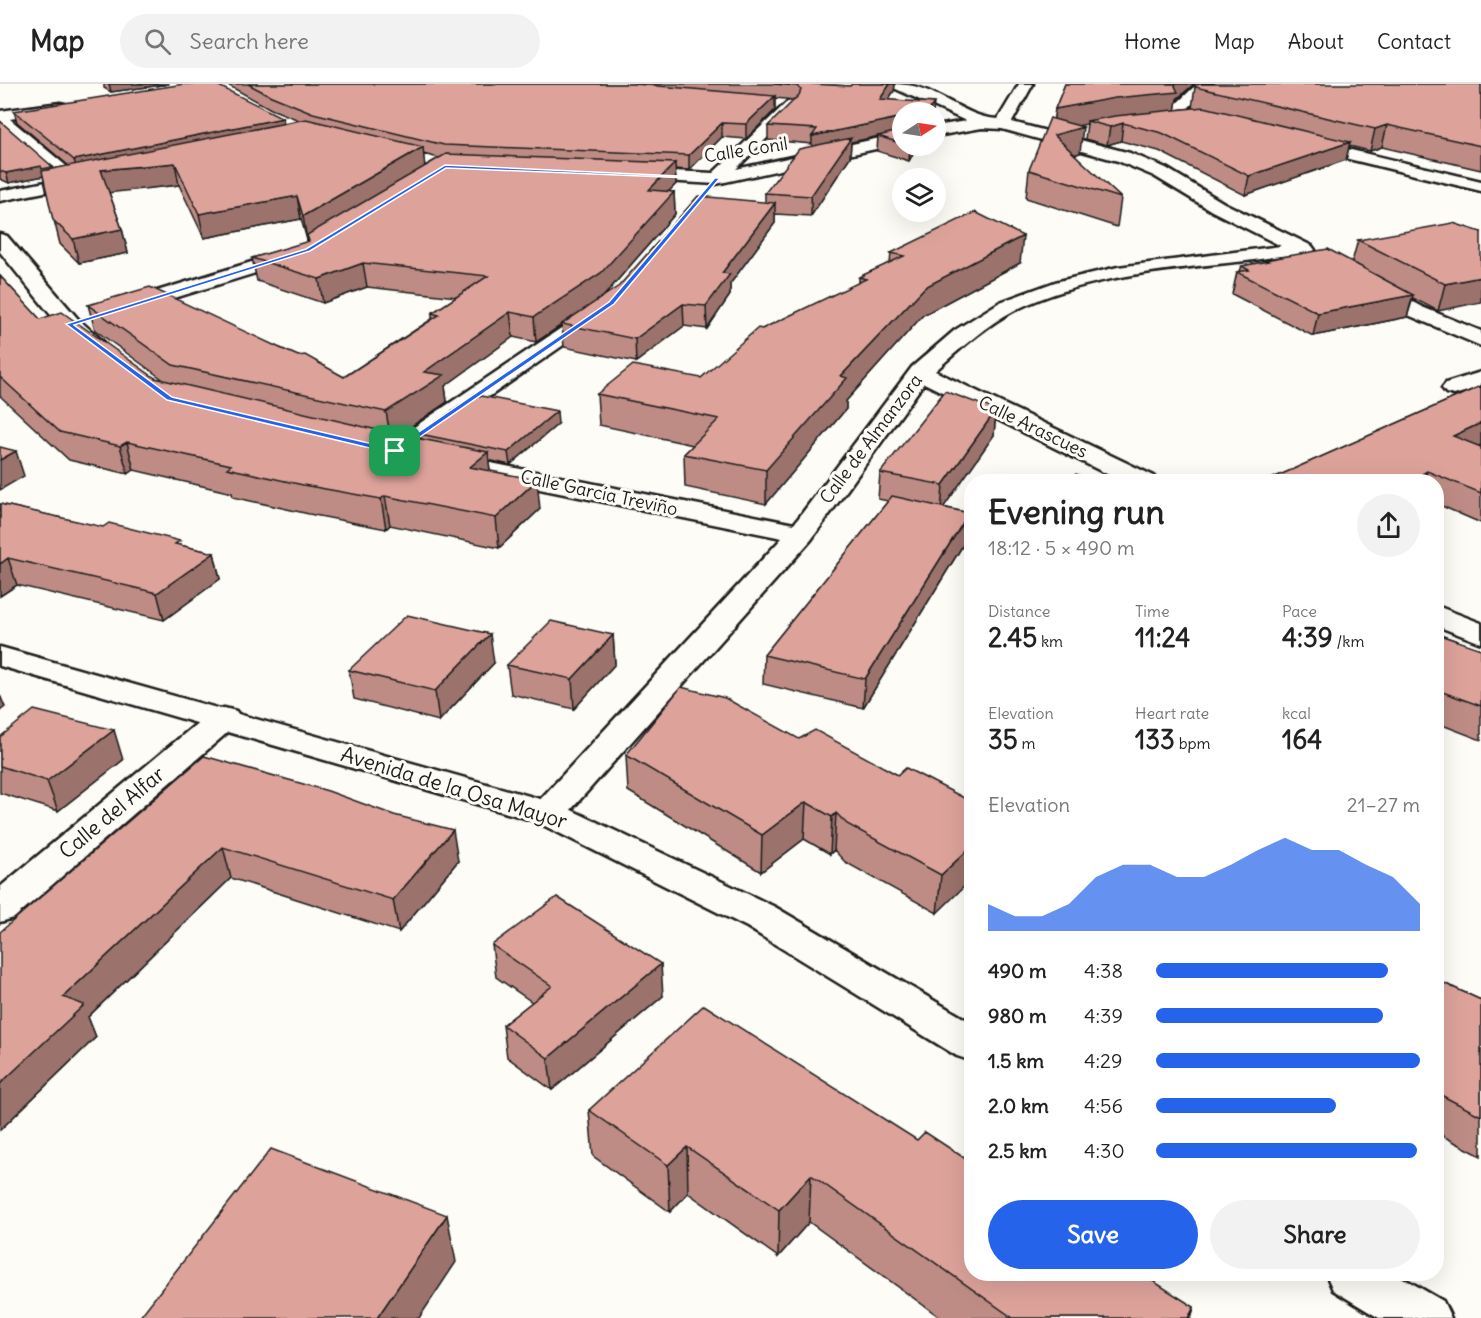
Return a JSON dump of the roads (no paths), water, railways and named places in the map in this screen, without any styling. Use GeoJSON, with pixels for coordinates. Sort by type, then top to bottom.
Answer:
{"type":"FeatureCollection","features":[{"type":"Feature","properties":{"kind":"street"},"geometry":{"type":"LineString","coordinates":[[892,84],[919,92],[982,123]]}},
{"type":"Feature","properties":{"kind":"street"},"geometry":{"type":"LineString","coordinates":[[946,129],[982,123],[1003,124],[1026,84]]}},
{"type":"Feature","properties":{"kind":"street"},"geometry":{"type":"LineString","coordinates":[[1206,84],[1181,106],[1184,113],[1242,129]]}},
{"type":"Feature","properties":{"kind":"street"},"geometry":{"type":"LineString","coordinates":[[702,196],[792,105],[769,103]]}},
{"type":"Feature","properties":{"kind":"street"},"geometry":{"type":"LineString","coordinates":[[0,118],[80,104]]}},
{"type":"Feature","properties":{"kind":"street"},"geometry":{"type":"LineString","coordinates":[[0,118],[74,182]]}},
{"type":"Feature","properties":{"kind":"street"},"geometry":{"type":"LineString","coordinates":[[1165,120],[1198,118]]}},
{"type":"Feature","properties":{"kind":"street","name":"Calle de Almanzora"},"geometry":{"type":"LineString","coordinates":[[548,813],[801,534],[920,372],[963,335],[1007,306],[1062,286],[1118,273],[1210,259],[1314,254],[1218,207],[1160,172],[1124,157],[1053,140],[1003,124]]}},
{"type":"Feature","properties":{"kind":"street"},"geometry":{"type":"LineString","coordinates":[[1053,140],[1093,130]]}},
{"type":"Feature","properties":{"kind":"street","name":"Calle Conil"},"geometry":{"type":"LineString","coordinates":[[611,174],[718,178],[892,140]]}},
{"type":"Feature","properties":{"kind":"street"},"geometry":{"type":"LineString","coordinates":[[1287,140],[1481,186]]}},
{"type":"Feature","properties":{"kind":"street"},"geometry":{"type":"LineString","coordinates":[[0,196],[109,174]]}},
{"type":"Feature","properties":{"kind":"street"},"geometry":{"type":"LineString","coordinates":[[0,240],[88,318],[115,358]]}},
{"type":"Feature","properties":{"kind":"street"},"geometry":{"type":"LineString","coordinates":[[88,318],[308,250],[318,244]]}},
{"type":"Feature","properties":{"kind":"street"},"geometry":{"type":"LineString","coordinates":[[1355,277],[1415,311],[1481,339]]}},
{"type":"Feature","properties":{"kind":"street","name":"Calle García Treviño"},"geometry":{"type":"LineString","coordinates":[[619,294],[611,303],[384,449],[801,534]]}},
{"type":"Feature","properties":{"kind":"street","name":"Calle Arascues"},"geometry":{"type":"LineString","coordinates":[[920,372],[1129,474]]}},
{"type":"Feature","properties":{"kind":"street"},"geometry":{"type":"LineString","coordinates":[[1454,388],[1481,379]]}},
{"type":"Feature","properties":{"kind":"street"},"geometry":{"type":"LineString","coordinates":[[1444,618],[1481,633]]}},
{"type":"Feature","properties":{"kind":"street","name":"Avenida de la Osa Mayor"},"geometry":{"type":"LineString","coordinates":[[0,656],[224,718],[548,813],[761,917],[964,1039]]}},
{"type":"Feature","properties":{"kind":"street","name":"Calle del Alfar"},"geometry":{"type":"LineString","coordinates":[[0,908],[224,718]]}},
{"type":"Feature","properties":{"kind":"street"},"geometry":{"type":"LineString","coordinates":[[1363,1281],[1425,1318]]}}]}
